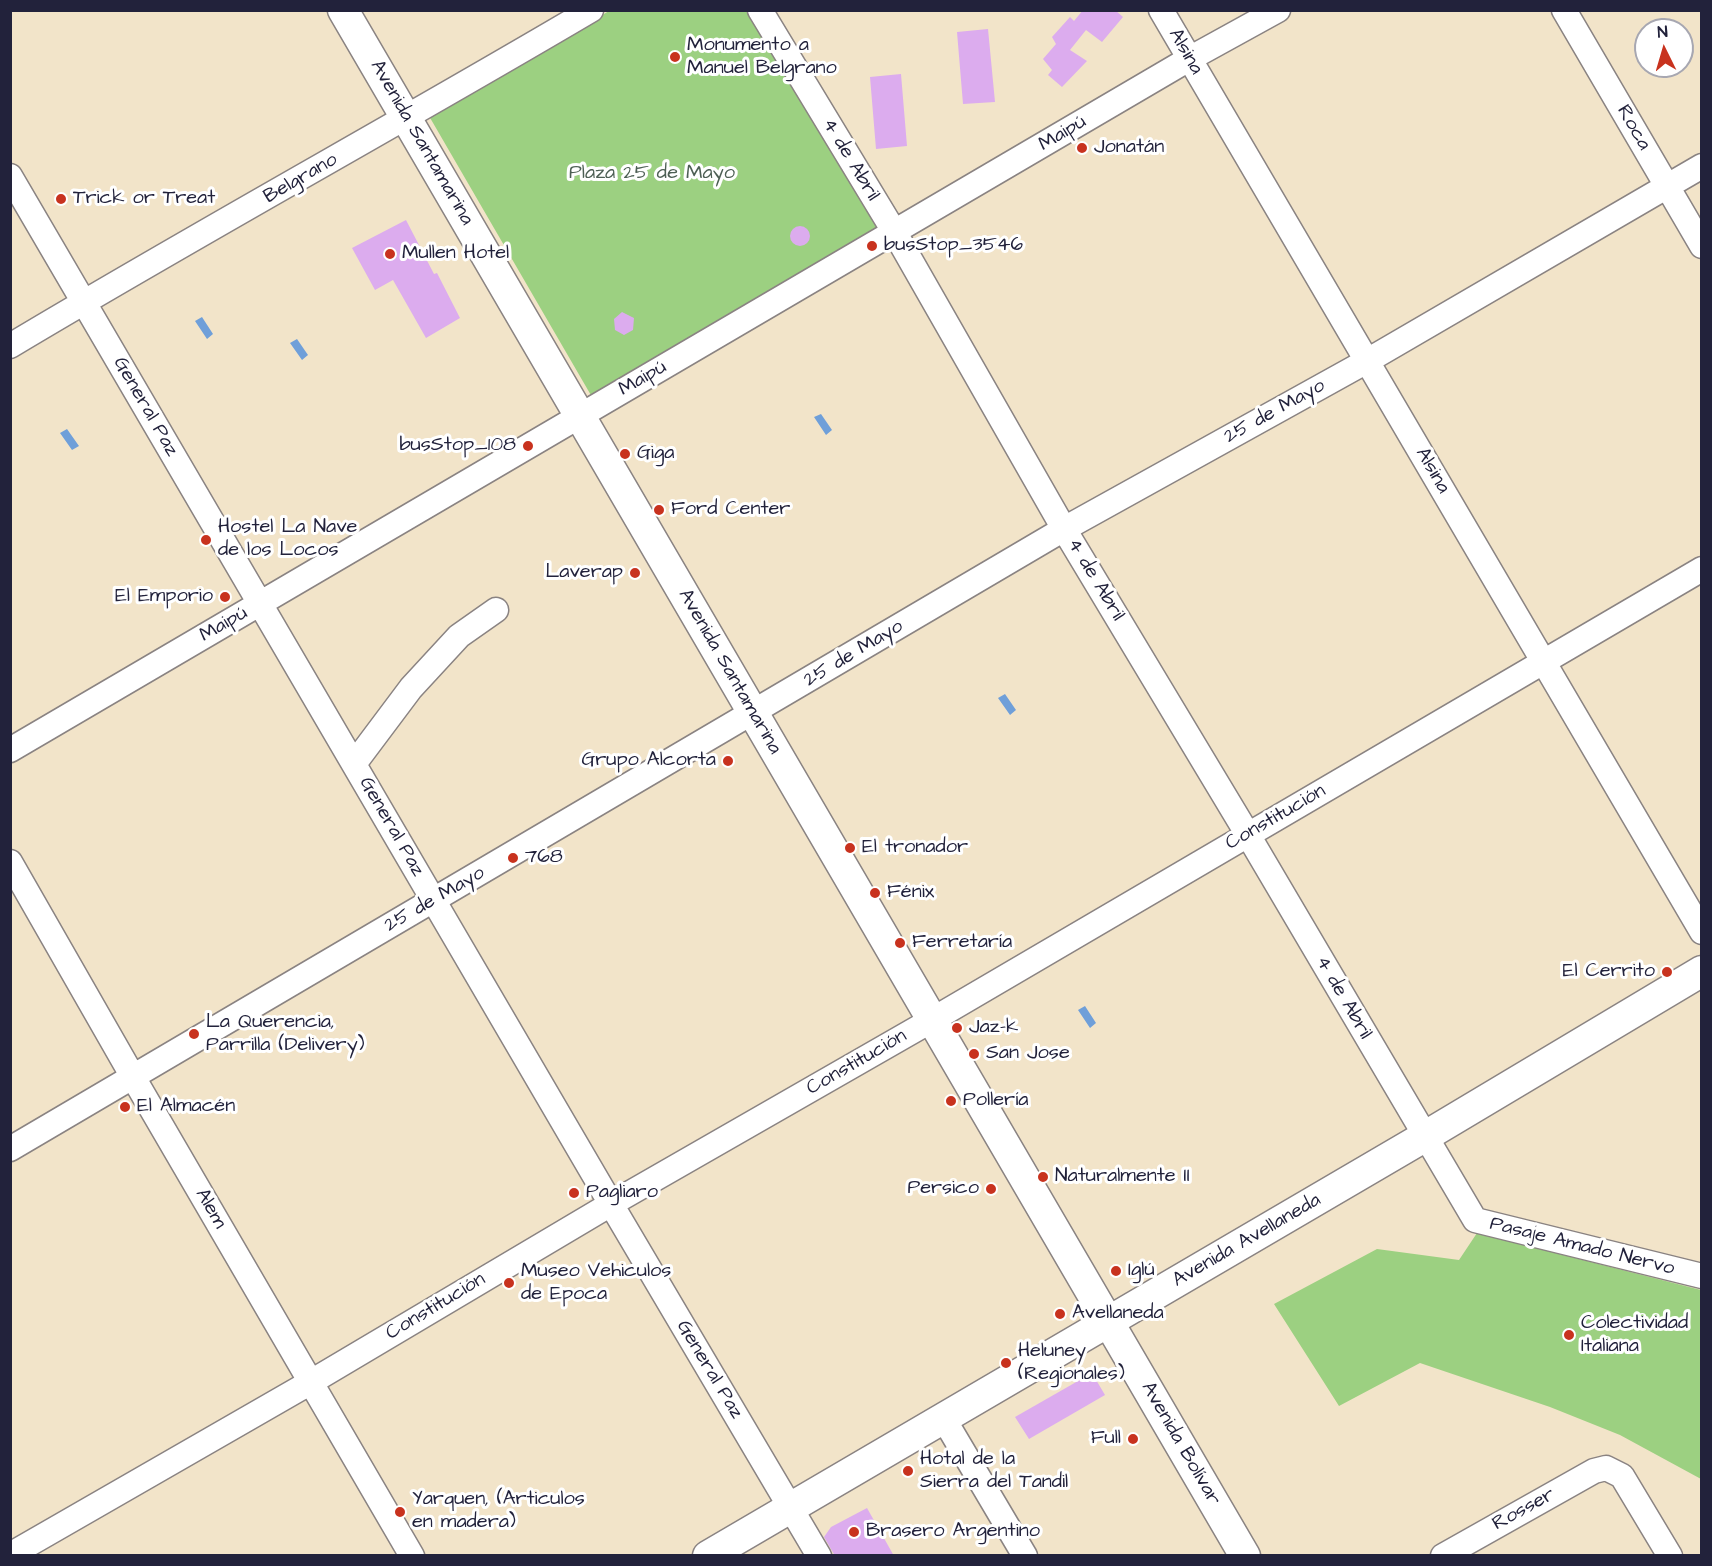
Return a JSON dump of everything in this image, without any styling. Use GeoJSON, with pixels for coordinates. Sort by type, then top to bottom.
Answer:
{"type":"FeatureCollection","features":[{"type":"Feature","properties":{"kind":"main road","name":"Avenida Santamarina"},"geometry":{"type":"LineString","coordinates":[[343,10],[1111,1328]]}},
{"type":"Feature","properties":{"kind":"main road","name":"Avenida Avellaneda"},"geometry":{"type":"LineString","coordinates":[[1428,1142],[1701,971]]}},
{"type":"Feature","properties":{"kind":"main road","name":"Avenida Avellaneda"},"geometry":{"type":"LineString","coordinates":[[739,1556],[794,1513],[1428,1142],[1701,990]]}},
{"type":"Feature","properties":{"kind":"main road","name":"Avenida Avellaneda"},"geometry":{"type":"LineString","coordinates":[[708,1556],[951,1431],[1111,1328]]}},
{"type":"Feature","properties":{"kind":"main road","name":"Avenida Bolívar"},"geometry":{"type":"LineString","coordinates":[[1111,1328],[1245,1556]]}},
{"type":"Feature","properties":{"kind":"street","name":"Belgrano"},"geometry":{"type":"LineString","coordinates":[[10,346],[407,119],[591,10]]}},
{"type":"Feature","properties":{"kind":"street","name":"4 de Abril"},"geometry":{"type":"LineString","coordinates":[[760,10],[895,233],[1064,529],[1248,835],[1428,1142]]}},
{"type":"Feature","properties":{"kind":"street","name":"Alsina"},"geometry":{"type":"LineString","coordinates":[[1161,10],[1701,932]]}},
{"type":"Feature","properties":{"kind":"street","name":"Maipú"},"geometry":{"type":"LineString","coordinates":[[10,750],[1189,59],[1278,10]]}},
{"type":"Feature","properties":{"kind":"street","name":"Roca"},"geometry":{"type":"LineString","coordinates":[[1564,10],[1701,246]]}},
{"type":"Feature","properties":{"kind":"street","name":"25 de Mayo"},"geometry":{"type":"LineString","coordinates":[[10,1149],[1064,529],[1367,361],[1701,166]]}},
{"type":"Feature","properties":{"kind":"street","name":"General Paz"},"geometry":{"type":"LineString","coordinates":[[10,176],[819,1556]]}},
{"type":"Feature","properties":{"kind":"street","name":"Constitución"},"geometry":{"type":"LineString","coordinates":[[12,1554],[311,1382],[611,1204],[932,1020],[1701,569]]}},
{"type":"Feature","properties":{"kind":"street"},"geometry":{"type":"LineString","coordinates":[[354,764],[411,688],[459,636],[496,610]]}},
{"type":"Feature","properties":{"kind":"street","name":"Alem"},"geometry":{"type":"LineString","coordinates":[[10,862],[412,1556]]}},
{"type":"Feature","properties":{"kind":"street","name":"Pasaje Amado Nervo"},"geometry":{"type":"LineString","coordinates":[[1428,1142],[1475,1220],[1701,1276]]}},
{"type":"Feature","properties":{"kind":"street"},"geometry":{"type":"LineString","coordinates":[[951,1431],[1025,1556]]}},
{"type":"Feature","properties":{"kind":"street","name":"Rosser"},"geometry":{"type":"LineString","coordinates":[[1443,1556],[1594,1471],[1606,1468],[1622,1476],[1670,1556]]}},
{"type":"Feature","properties":{"kind":"green space","name":"Plaza 25 de Mayo"},"geometry":{"type":"Polygon","coordinates":[[[609,11],[749,11],[881,234],[592,397],[429,116],[609,11]]]}},
{"type":"Feature","properties":{"kind":"green space"},"geometry":{"type":"Polygon","coordinates":[[[1477,1233],[1701,1290],[1701,1479],[1620,1435],[1550,1407],[1420,1363],[1339,1406],[1274,1304],[1377,1249],[1459,1260],[1477,1233]]]}},
{"type":"Feature","properties":{"kind":"water"},"geometry":{"type":"Polygon","coordinates":[[[202,317],[213,334],[207,339],[195,321],[202,317]]]}},
{"type":"Feature","properties":{"kind":"water"},"geometry":{"type":"Polygon","coordinates":[[[297,339],[308,355],[302,360],[290,343],[297,339]]]}},
{"type":"Feature","properties":{"kind":"water"},"geometry":{"type":"Polygon","coordinates":[[[821,414],[832,430],[826,435],[814,417],[821,414]]]}},
{"type":"Feature","properties":{"kind":"water"},"geometry":{"type":"Polygon","coordinates":[[[67,429],[79,446],[72,450],[60,433],[67,429]]]}},
{"type":"Feature","properties":{"kind":"water"},"geometry":{"type":"Polygon","coordinates":[[[1005,694],[1016,710],[1010,715],[998,698],[1005,694]]]}},
{"type":"Feature","properties":{"kind":"water"},"geometry":{"type":"Polygon","coordinates":[[[1085,1006],[1096,1023],[1090,1028],[1078,1010],[1085,1006]]]}},
{"type":"Feature","properties":{"kind":"building"},"geometry":{"type":"Polygon","coordinates":[[[1083,10],[1115,10],[1123,17],[1102,42],[1086,30],[1070,50],[1087,61],[1062,87],[1048,75],[1052,70],[1043,59],[1056,44],[1052,37],[1070,17],[1074,21],[1083,10]]]}},
{"type":"Feature","properties":{"kind":"building"},"geometry":{"type":"Polygon","coordinates":[[[988,29],[995,102],[963,104],[957,32],[988,29]]]}},
{"type":"Feature","properties":{"kind":"building"},"geometry":{"type":"Polygon","coordinates":[[[901,74],[907,146],[876,149],[870,77],[901,74]]]}},
{"type":"Feature","properties":{"kind":"building"},"geometry":{"type":"Polygon","coordinates":[[[406,220],[460,318],[426,338],[393,280],[375,290],[352,248],[406,220]]]}},
{"type":"Feature","properties":{"kind":"building"},"geometry":{"type":"Polygon","coordinates":[[[800,226],[807,229],[810,236],[807,243],[800,246],[793,243],[790,236],[793,229],[800,226]]]}},
{"type":"Feature","properties":{"kind":"building"},"geometry":{"type":"Polygon","coordinates":[[[622,312],[634,318],[633,330],[624,335],[615,330],[614,319],[622,312]]]}},
{"type":"Feature","properties":{"kind":"building"},"geometry":{"type":"Polygon","coordinates":[[[1092,1373],[1105,1395],[1029,1439],[1015,1417],[1092,1373]]]}},
{"type":"Feature","properties":{"kind":"building","name":"Brasero Argentino"},"geometry":{"type":"Polygon","coordinates":[[[867,1508],[894,1556],[835,1556],[824,1537],[831,1527],[867,1508]]]}},
{"type":"Feature","properties":{"kind":"place","name":"Monumento a Manuel Belgrano"},"geometry":{"type":"Point","coordinates":[675,57]}},
{"type":"Feature","properties":{"kind":"place","name":"Jonatán"},"geometry":{"type":"Point","coordinates":[1082,148]}},
{"type":"Feature","properties":{"kind":"place","name":"Trick or Treat"},"geometry":{"type":"Point","coordinates":[61,199]}},
{"type":"Feature","properties":{"kind":"place","name":"busStop_3546"},"geometry":{"type":"Point","coordinates":[872,246]}},
{"type":"Feature","properties":{"kind":"place","name":"Mullen Hotel"},"geometry":{"type":"Point","coordinates":[390,254]}},
{"type":"Feature","properties":{"kind":"place","name":"busStop_108"},"geometry":{"type":"Point","coordinates":[528,446]}},
{"type":"Feature","properties":{"kind":"place","name":"Giga"},"geometry":{"type":"Point","coordinates":[625,454]}},
{"type":"Feature","properties":{"kind":"place","name":"Ford Center"},"geometry":{"type":"Point","coordinates":[659,510]}},
{"type":"Feature","properties":{"kind":"place","name":"Hostel La Nave de los Locos"},"geometry":{"type":"Point","coordinates":[206,540]}},
{"type":"Feature","properties":{"kind":"place","name":"Laverap"},"geometry":{"type":"Point","coordinates":[635,573]}},
{"type":"Feature","properties":{"kind":"place","name":"El Emporio"},"geometry":{"type":"Point","coordinates":[225,597]}},
{"type":"Feature","properties":{"kind":"place","name":"Grupo Alcorta"},"geometry":{"type":"Point","coordinates":[728,761]}},
{"type":"Feature","properties":{"kind":"place","name":"El tronador"},"geometry":{"type":"Point","coordinates":[850,848]}},
{"type":"Feature","properties":{"kind":"place","name":"768"},"geometry":{"type":"Point","coordinates":[513,858]}},
{"type":"Feature","properties":{"kind":"place","name":"Fénix"},"geometry":{"type":"Point","coordinates":[875,893]}},
{"type":"Feature","properties":{"kind":"place","name":"Ferretaría"},"geometry":{"type":"Point","coordinates":[900,943]}},
{"type":"Feature","properties":{"kind":"place","name":"El Cerrito"},"geometry":{"type":"Point","coordinates":[1667,972]}},
{"type":"Feature","properties":{"kind":"place","name":"Jaz-k"},"geometry":{"type":"Point","coordinates":[957,1028]}},
{"type":"Feature","properties":{"kind":"place","name":"La Querencia, Parrilla (Delivery)"},"geometry":{"type":"Point","coordinates":[194,1034]}},
{"type":"Feature","properties":{"kind":"place","name":"San Jose"},"geometry":{"type":"Point","coordinates":[974,1054]}},
{"type":"Feature","properties":{"kind":"place","name":"Pollería"},"geometry":{"type":"Point","coordinates":[951,1101]}},
{"type":"Feature","properties":{"kind":"place","name":"El Almacén"},"geometry":{"type":"Point","coordinates":[125,1107]}},
{"type":"Feature","properties":{"kind":"place","name":"Naturalmente II"},"geometry":{"type":"Point","coordinates":[1043,1177]}},
{"type":"Feature","properties":{"kind":"place","name":"Persico"},"geometry":{"type":"Point","coordinates":[991,1189]}},
{"type":"Feature","properties":{"kind":"place","name":"Pagliaro"},"geometry":{"type":"Point","coordinates":[574,1193]}},
{"type":"Feature","properties":{"kind":"place","name":"Iglú"},"geometry":{"type":"Point","coordinates":[1116,1271]}},
{"type":"Feature","properties":{"kind":"place","name":"Museo Vehiculos de Epoca"},"geometry":{"type":"Point","coordinates":[509,1283]}},
{"type":"Feature","properties":{"kind":"place","name":"Avellaneda"},"geometry":{"type":"Point","coordinates":[1060,1314]}},
{"type":"Feature","properties":{"kind":"place","name":"Colectividad Italiana"},"geometry":{"type":"Point","coordinates":[1569,1335]}},
{"type":"Feature","properties":{"kind":"place","name":"Heluney (Regionales)"},"geometry":{"type":"Point","coordinates":[1006,1363]}},
{"type":"Feature","properties":{"kind":"place","name":"Full"},"geometry":{"type":"Point","coordinates":[1133,1439]}},
{"type":"Feature","properties":{"kind":"place","name":"Hotal de la Sierra del Tandil"},"geometry":{"type":"Point","coordinates":[908,1471]}},
{"type":"Feature","properties":{"kind":"place","name":"Yarquen, (Articulos en madera)"},"geometry":{"type":"Point","coordinates":[400,1512]}},
{"type":"Feature","properties":{"kind":"place","name":"Brasero Argentino"},"geometry":{"type":"Point","coordinates":[854,1532]}}]}
